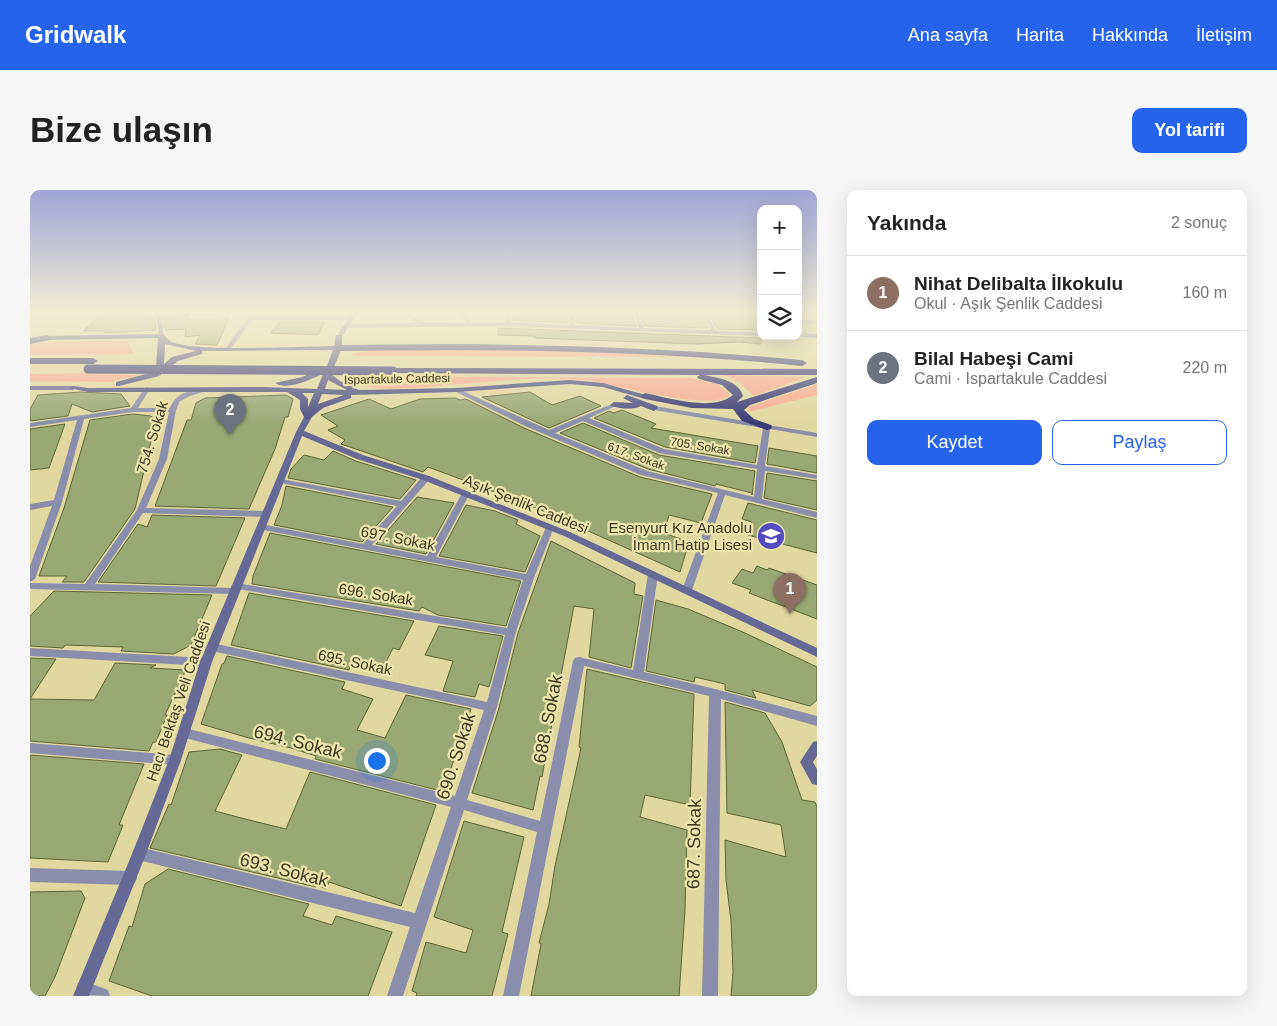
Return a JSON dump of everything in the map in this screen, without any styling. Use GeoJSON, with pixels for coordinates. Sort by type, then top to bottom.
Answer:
{"type":"FeatureCollection","features":[{"type":"Feature","properties":{"kind":"highway"},"geometry":{"type":"LineString","coordinates":[[597,350],[751,358],[802,363]]}},
{"type":"Feature","properties":{"kind":"highway"},"geometry":{"type":"LineString","coordinates":[[30,361],[90,365],[394,366],[817,363]]}},
{"type":"Feature","properties":{"kind":"highway"},"geometry":{"type":"LineString","coordinates":[[30,369],[90,365]]}},
{"type":"Feature","properties":{"kind":"highway"},"geometry":{"type":"LineString","coordinates":[[394,366],[606,371],[817,372]]}},
{"type":"Feature","properties":{"kind":"highway"},"geometry":{"type":"LineString","coordinates":[[606,371],[699,376],[725,383],[737,392],[738,396],[734,400],[705,406]]}},
{"type":"Feature","properties":{"kind":"highway"},"geometry":{"type":"LineString","coordinates":[[645,396],[705,406],[728,406],[747,403],[817,380]]}},
{"type":"Feature","properties":{"kind":"highway"},"geometry":{"type":"LineString","coordinates":[[747,403],[738,409],[742,416],[755,424],[767,427]]}},
{"type":"Feature","properties":{"kind":"main road"},"geometry":{"type":"LineString","coordinates":[[147,389],[160,366],[161,350]]}},
{"type":"Feature","properties":{"kind":"main road"},"geometry":{"type":"LineString","coordinates":[[222,350],[304,351],[322,358]]}},
{"type":"Feature","properties":{"kind":"main road"},"geometry":{"type":"LineString","coordinates":[[31,389],[115,385],[156,374],[175,359],[190,354],[227,350]]}},
{"type":"Feature","properties":{"kind":"main road"},"geometry":{"type":"LineString","coordinates":[[208,389],[296,381],[316,374],[322,358],[329,350]]}},
{"type":"Feature","properties":{"kind":"main road"},"geometry":{"type":"LineString","coordinates":[[322,358],[335,350]]}},
{"type":"Feature","properties":{"kind":"main road"},"geometry":{"type":"LineString","coordinates":[[322,358],[335,350]]}},
{"type":"Feature","properties":{"kind":"main road"},"geometry":{"type":"LineString","coordinates":[[308,417],[321,392],[327,375],[322,358]]}},
{"type":"Feature","properties":{"kind":"main road"},"geometry":{"type":"LineString","coordinates":[[327,375],[350,388],[367,393]]}},
{"type":"Feature","properties":{"kind":"main road","name":"Ispartakule Caddesi"},"geometry":{"type":"LineString","coordinates":[[73,388],[88,390],[208,389],[367,393],[456,390],[570,382],[603,385],[621,393],[645,396]]}},
{"type":"Feature","properties":{"kind":"main road"},"geometry":{"type":"LineString","coordinates":[[283,390],[297,393],[304,399],[304,410],[308,417]]}},
{"type":"Feature","properties":{"kind":"main road"},"geometry":{"type":"LineString","coordinates":[[308,417],[320,406],[333,400],[367,393]]}},
{"type":"Feature","properties":{"kind":"main road"},"geometry":{"type":"LineString","coordinates":[[621,393],[654,408],[614,405],[621,393]]}},
{"type":"Feature","properties":{"kind":"main road","name":"Hacı Bektaş Veli Caddesi"},"geometry":{"type":"LineString","coordinates":[[83,992],[130,878],[175,760],[206,662],[235,588],[308,417]]}},
{"type":"Feature","properties":{"kind":"main road","name":"Aşık Şenlik Caddesi"},"geometry":{"type":"LineString","coordinates":[[300,432],[360,457],[426,478],[550,527],[817,653]]}},
{"type":"Feature","properties":{"kind":"main road"},"geometry":{"type":"LineString","coordinates":[[817,746],[806,762],[817,780]]}},
{"type":"Feature","properties":{"kind":"street"},"geometry":{"type":"LineString","coordinates":[[133,410],[147,389]]}},
{"type":"Feature","properties":{"kind":"street","name":"754. Sokak"},"geometry":{"type":"LineString","coordinates":[[88,586],[141,510],[163,459],[173,410],[177,400],[182,396],[208,389]]}},
{"type":"Feature","properties":{"kind":"street","name":"617. Sokak"},"geometry":{"type":"LineString","coordinates":[[456,390],[549,433],[644,473],[817,515]]}},
{"type":"Feature","properties":{"kind":"street"},"geometry":{"type":"LineString","coordinates":[[549,433],[614,405]]}},
{"type":"Feature","properties":{"kind":"street"},"geometry":{"type":"LineString","coordinates":[[654,408],[817,435]]}},
{"type":"Feature","properties":{"kind":"street"},"geometry":{"type":"LineString","coordinates":[[30,425],[133,410],[173,410]]}},
{"type":"Feature","properties":{"kind":"street"},"geometry":{"type":"LineString","coordinates":[[30,579],[58,502],[81,418]]}},
{"type":"Feature","properties":{"kind":"street","name":"705. Sokak"},"geometry":{"type":"LineString","coordinates":[[584,419],[662,451],[761,466],[817,477]]}},
{"type":"Feature","properties":{"kind":"street"},"geometry":{"type":"LineString","coordinates":[[758,502],[767,427]]}},
{"type":"Feature","properties":{"kind":"street"},"geometry":{"type":"LineString","coordinates":[[365,547],[426,478]]}},
{"type":"Feature","properties":{"kind":"street"},"geometry":{"type":"LineString","coordinates":[[281,481],[402,504]]}},
{"type":"Feature","properties":{"kind":"street"},"geometry":{"type":"LineString","coordinates":[[687,590],[722,493]]}},
{"type":"Feature","properties":{"kind":"street"},"geometry":{"type":"LineString","coordinates":[[430,559],[465,495]]}},
{"type":"Feature","properties":{"kind":"street"},"geometry":{"type":"LineString","coordinates":[[30,507],[58,502]]}},
{"type":"Feature","properties":{"kind":"street"},"geometry":{"type":"LineString","coordinates":[[141,510],[267,514]]}},
{"type":"Feature","properties":{"kind":"street","name":"697. Sokak"},"geometry":{"type":"LineString","coordinates":[[261,527],[529,578]]}},
{"type":"Feature","properties":{"kind":"street","name":"690. Sokak"},"geometry":{"type":"LineString","coordinates":[[394,996],[491,707],[529,578],[550,527]]}},
{"type":"Feature","properties":{"kind":"street"},"geometry":{"type":"LineString","coordinates":[[638,674],[653,574]]}},
{"type":"Feature","properties":{"kind":"street","name":"696. Sokak"},"geometry":{"type":"LineString","coordinates":[[30,586],[235,588],[512,632]]}},
{"type":"Feature","properties":{"kind":"street","name":"695. Sokak"},"geometry":{"type":"LineString","coordinates":[[212,647],[491,707]]}},
{"type":"Feature","properties":{"kind":"street"},"geometry":{"type":"LineString","coordinates":[[30,652],[206,662]]}},
{"type":"Feature","properties":{"kind":"street","name":"688. Sokak"},"geometry":{"type":"LineString","coordinates":[[511,996],[579,661],[715,693],[817,721]]}},
{"type":"Feature","properties":{"kind":"street","name":"687. Sokak"},"geometry":{"type":"LineString","coordinates":[[710,996],[715,693]]}},
{"type":"Feature","properties":{"kind":"street","name":"694. Sokak"},"geometry":{"type":"LineString","coordinates":[[185,733],[459,803],[546,829]]}},
{"type":"Feature","properties":{"kind":"street"},"geometry":{"type":"LineString","coordinates":[[30,748],[175,760]]}},
{"type":"Feature","properties":{"kind":"street","name":"693. Sokak"},"geometry":{"type":"LineString","coordinates":[[139,854],[419,922]]}},
{"type":"Feature","properties":{"kind":"street"},"geometry":{"type":"LineString","coordinates":[[30,875],[130,878]]}},
{"type":"Feature","properties":{"kind":"street"},"geometry":{"type":"LineString","coordinates":[[83,992],[102,996]]}},
{"type":"Feature","properties":{"kind":"shaded area"},"geometry":{"type":"Polygon","coordinates":[[[30,350],[132,350],[134,354],[30,355],[30,350]]]}},
{"type":"Feature","properties":{"kind":"shaded area"},"geometry":{"type":"Polygon","coordinates":[[[370,350],[558,350],[693,357],[356,356],[352,354],[370,350]]]}},
{"type":"Feature","properties":{"kind":"shaded area"},"geometry":{"type":"Polygon","coordinates":[[[96,373],[139,375],[110,382],[30,381],[30,374],[96,373]]]}},
{"type":"Feature","properties":{"kind":"shaded area"},"geometry":{"type":"Polygon","coordinates":[[[724,375],[806,377],[754,396],[739,382],[724,375]]]}},
{"type":"Feature","properties":{"kind":"shaded area"},"geometry":{"type":"Polygon","coordinates":[[[353,376],[691,378],[717,384],[728,392],[729,396],[717,400],[700,401],[657,395],[594,382],[544,378],[384,389],[354,382],[353,376]]]}},
{"type":"Feature","properties":{"kind":"shaded area"},"geometry":{"type":"Polygon","coordinates":[[[817,384],[817,395],[748,412],[749,407],[817,384]]]}},
{"type":"Feature","properties":{"kind":"building"},"geometry":{"type":"Polygon","coordinates":[[[81,392],[121,394],[130,406],[92,412],[72,404],[68,416],[30,421],[30,409],[38,395],[81,392]]]}},
{"type":"Feature","properties":{"kind":"building"},"geometry":{"type":"Polygon","coordinates":[[[530,392],[552,405],[580,396],[601,406],[549,428],[482,397],[530,392]]]}},
{"type":"Feature","properties":{"kind":"building"},"geometry":{"type":"Polygon","coordinates":[[[286,395],[293,399],[288,417],[285,417],[275,449],[249,509],[155,506],[187,420],[191,420],[196,403],[205,398],[286,395]]]}},
{"type":"Feature","properties":{"kind":"building"},"geometry":{"type":"Polygon","coordinates":[[[455,398],[460,400],[466,399],[524,428],[640,477],[712,494],[701,523],[669,515],[664,533],[689,542],[680,572],[539,509],[447,474],[428,467],[423,472],[341,444],[345,440],[328,430],[338,426],[321,415],[369,399],[391,409],[420,399],[455,398]]]}},
{"type":"Feature","properties":{"kind":"building"},"geometry":{"type":"Polygon","coordinates":[[[622,410],[656,424],[651,428],[758,446],[755,463],[665,447],[594,418],[609,411],[614,413],[622,410]]]}},
{"type":"Feature","properties":{"kind":"building"},"geometry":{"type":"Polygon","coordinates":[[[133,414],[151,416],[156,420],[135,509],[84,582],[62,582],[67,576],[39,576],[64,508],[90,420],[133,414]]]}},
{"type":"Feature","properties":{"kind":"building"},"geometry":{"type":"Polygon","coordinates":[[[583,423],[659,455],[755,471],[752,495],[752,493],[716,484],[715,486],[648,469],[560,433],[583,423]]]}},
{"type":"Feature","properties":{"kind":"building"},"geometry":{"type":"Polygon","coordinates":[[[65,424],[49,468],[30,470],[30,429],[65,424]]]}},
{"type":"Feature","properties":{"kind":"building"},"geometry":{"type":"Polygon","coordinates":[[[769,448],[817,456],[817,473],[767,464],[769,448]]]}},
{"type":"Feature","properties":{"kind":"building"},"geometry":{"type":"Polygon","coordinates":[[[333,451],[356,461],[416,480],[400,499],[288,478],[291,469],[304,455],[324,460],[333,451]]]}},
{"type":"Feature","properties":{"kind":"building"},"geometry":{"type":"Polygon","coordinates":[[[767,473],[817,481],[817,510],[764,498],[767,473]]]}},
{"type":"Feature","properties":{"kind":"building"},"geometry":{"type":"Polygon","coordinates":[[[286,486],[393,507],[362,542],[274,525],[282,505],[286,486]]]}},
{"type":"Feature","properties":{"kind":"building"},"geometry":{"type":"Polygon","coordinates":[[[417,497],[454,503],[426,554],[376,544],[417,497]]]}},
{"type":"Feature","properties":{"kind":"building"},"geometry":{"type":"Polygon","coordinates":[[[748,503],[817,520],[817,553],[748,535],[752,522],[742,519],[748,503]]]}},
{"type":"Feature","properties":{"kind":"building"},"geometry":{"type":"Polygon","coordinates":[[[466,505],[495,511],[518,520],[516,524],[540,536],[525,572],[439,556],[466,505]]]}},
{"type":"Feature","properties":{"kind":"building"},"geometry":{"type":"Polygon","coordinates":[[[152,515],[245,518],[216,586],[98,582],[138,524],[147,527],[152,515]]]}},
{"type":"Feature","properties":{"kind":"building"},"geometry":{"type":"Polygon","coordinates":[[[270,533],[521,581],[506,626],[438,615],[422,607],[419,611],[252,584],[253,576],[270,533]]]}},
{"type":"Feature","properties":{"kind":"building"},"geometry":{"type":"Polygon","coordinates":[[[551,541],[635,583],[634,594],[643,596],[631,668],[589,657],[594,609],[574,606],[542,777],[540,776],[533,810],[472,793],[499,708],[518,633],[551,541]]]}},
{"type":"Feature","properties":{"kind":"building"},"geometry":{"type":"Polygon","coordinates":[[[757,566],[767,570],[769,568],[817,585],[817,619],[749,593],[751,590],[732,583],[742,569],[753,573],[757,566]]]}},
{"type":"Feature","properties":{"kind":"building"},"geometry":{"type":"Polygon","coordinates":[[[54,591],[212,595],[191,645],[174,654],[121,651],[123,647],[65,645],[63,648],[30,646],[30,616],[54,591]]]}},
{"type":"Feature","properties":{"kind":"building"},"geometry":{"type":"Polygon","coordinates":[[[249,593],[414,621],[399,650],[393,648],[381,672],[351,664],[349,670],[231,645],[249,593]]]}},
{"type":"Feature","properties":{"kind":"building"},"geometry":{"type":"Polygon","coordinates":[[[656,600],[688,609],[817,667],[817,700],[810,706],[752,690],[756,698],[725,690],[725,684],[695,677],[694,682],[646,671],[656,600]]]}},
{"type":"Feature","properties":{"kind":"building"},"geometry":{"type":"Polygon","coordinates":[[[439,626],[503,636],[489,687],[479,684],[475,697],[443,691],[453,661],[425,655],[439,626]]]}},
{"type":"Feature","properties":{"kind":"building"},"geometry":{"type":"Polygon","coordinates":[[[227,656],[345,682],[342,689],[373,699],[357,730],[385,738],[406,695],[471,709],[444,789],[441,791],[315,759],[316,756],[291,748],[201,724],[222,664],[227,656]]]}},
{"type":"Feature","properties":{"kind":"building"},"geometry":{"type":"Polygon","coordinates":[[[30,658],[56,659],[30,699],[30,658]]]}},
{"type":"Feature","properties":{"kind":"building"},"geometry":{"type":"Polygon","coordinates":[[[115,663],[156,665],[150,668],[186,670],[165,715],[167,715],[156,742],[153,742],[149,751],[30,741],[30,699],[94,700],[115,663]]]}},
{"type":"Feature","properties":{"kind":"building"},"geometry":{"type":"Polygon","coordinates":[[[587,669],[694,694],[690,805],[645,795],[640,817],[687,830],[685,910],[679,996],[531,996],[541,944],[539,943],[549,904],[555,866],[581,748],[579,747],[587,669]]]}},
{"type":"Feature","properties":{"kind":"building"},"geometry":{"type":"Polygon","coordinates":[[[725,702],[765,713],[782,742],[802,800],[815,802],[817,807],[817,996],[731,996],[733,972],[725,840],[786,857],[781,825],[727,813],[725,702]]]}},
{"type":"Feature","properties":{"kind":"building"},"geometry":{"type":"Polygon","coordinates":[[[220,749],[242,755],[215,811],[249,820],[286,829],[310,772],[436,805],[401,906],[329,882],[326,889],[317,885],[316,887],[150,848],[169,804],[171,805],[189,752],[220,749]]]}},
{"type":"Feature","properties":{"kind":"building"},"geometry":{"type":"Polygon","coordinates":[[[30,755],[144,764],[119,825],[123,825],[108,862],[30,858],[30,755]]]}},
{"type":"Feature","properties":{"kind":"building"},"geometry":{"type":"Polygon","coordinates":[[[464,821],[524,837],[502,932],[508,934],[492,996],[416,996],[417,993],[412,991],[426,942],[466,953],[473,930],[434,917],[464,821]]]}},
{"type":"Feature","properties":{"kind":"building"},"geometry":{"type":"Polygon","coordinates":[[[168,869],[309,904],[303,916],[332,925],[336,916],[392,932],[368,996],[152,996],[109,981],[129,926],[132,927],[145,884],[168,869]]]}},
{"type":"Feature","properties":{"kind":"building"},"geometry":{"type":"Polygon","coordinates":[[[81,891],[85,898],[55,977],[45,996],[30,996],[30,892],[81,891]]]}},
{"type":"Feature","properties":{"kind":"place","name":"Bilal Habeşi Cami"},"geometry":{"type":"Point","coordinates":[230,435]}},
{"type":"Feature","properties":{"kind":"place","name":"Esenyurt Kız Anadolu İmam Hatip Lisesi"},"geometry":{"type":"Point","coordinates":[771,536]}},
{"type":"Feature","properties":{"kind":"place","name":"Nihat Delibalta İlkokulu"},"geometry":{"type":"Point","coordinates":[790,614]}}]}
